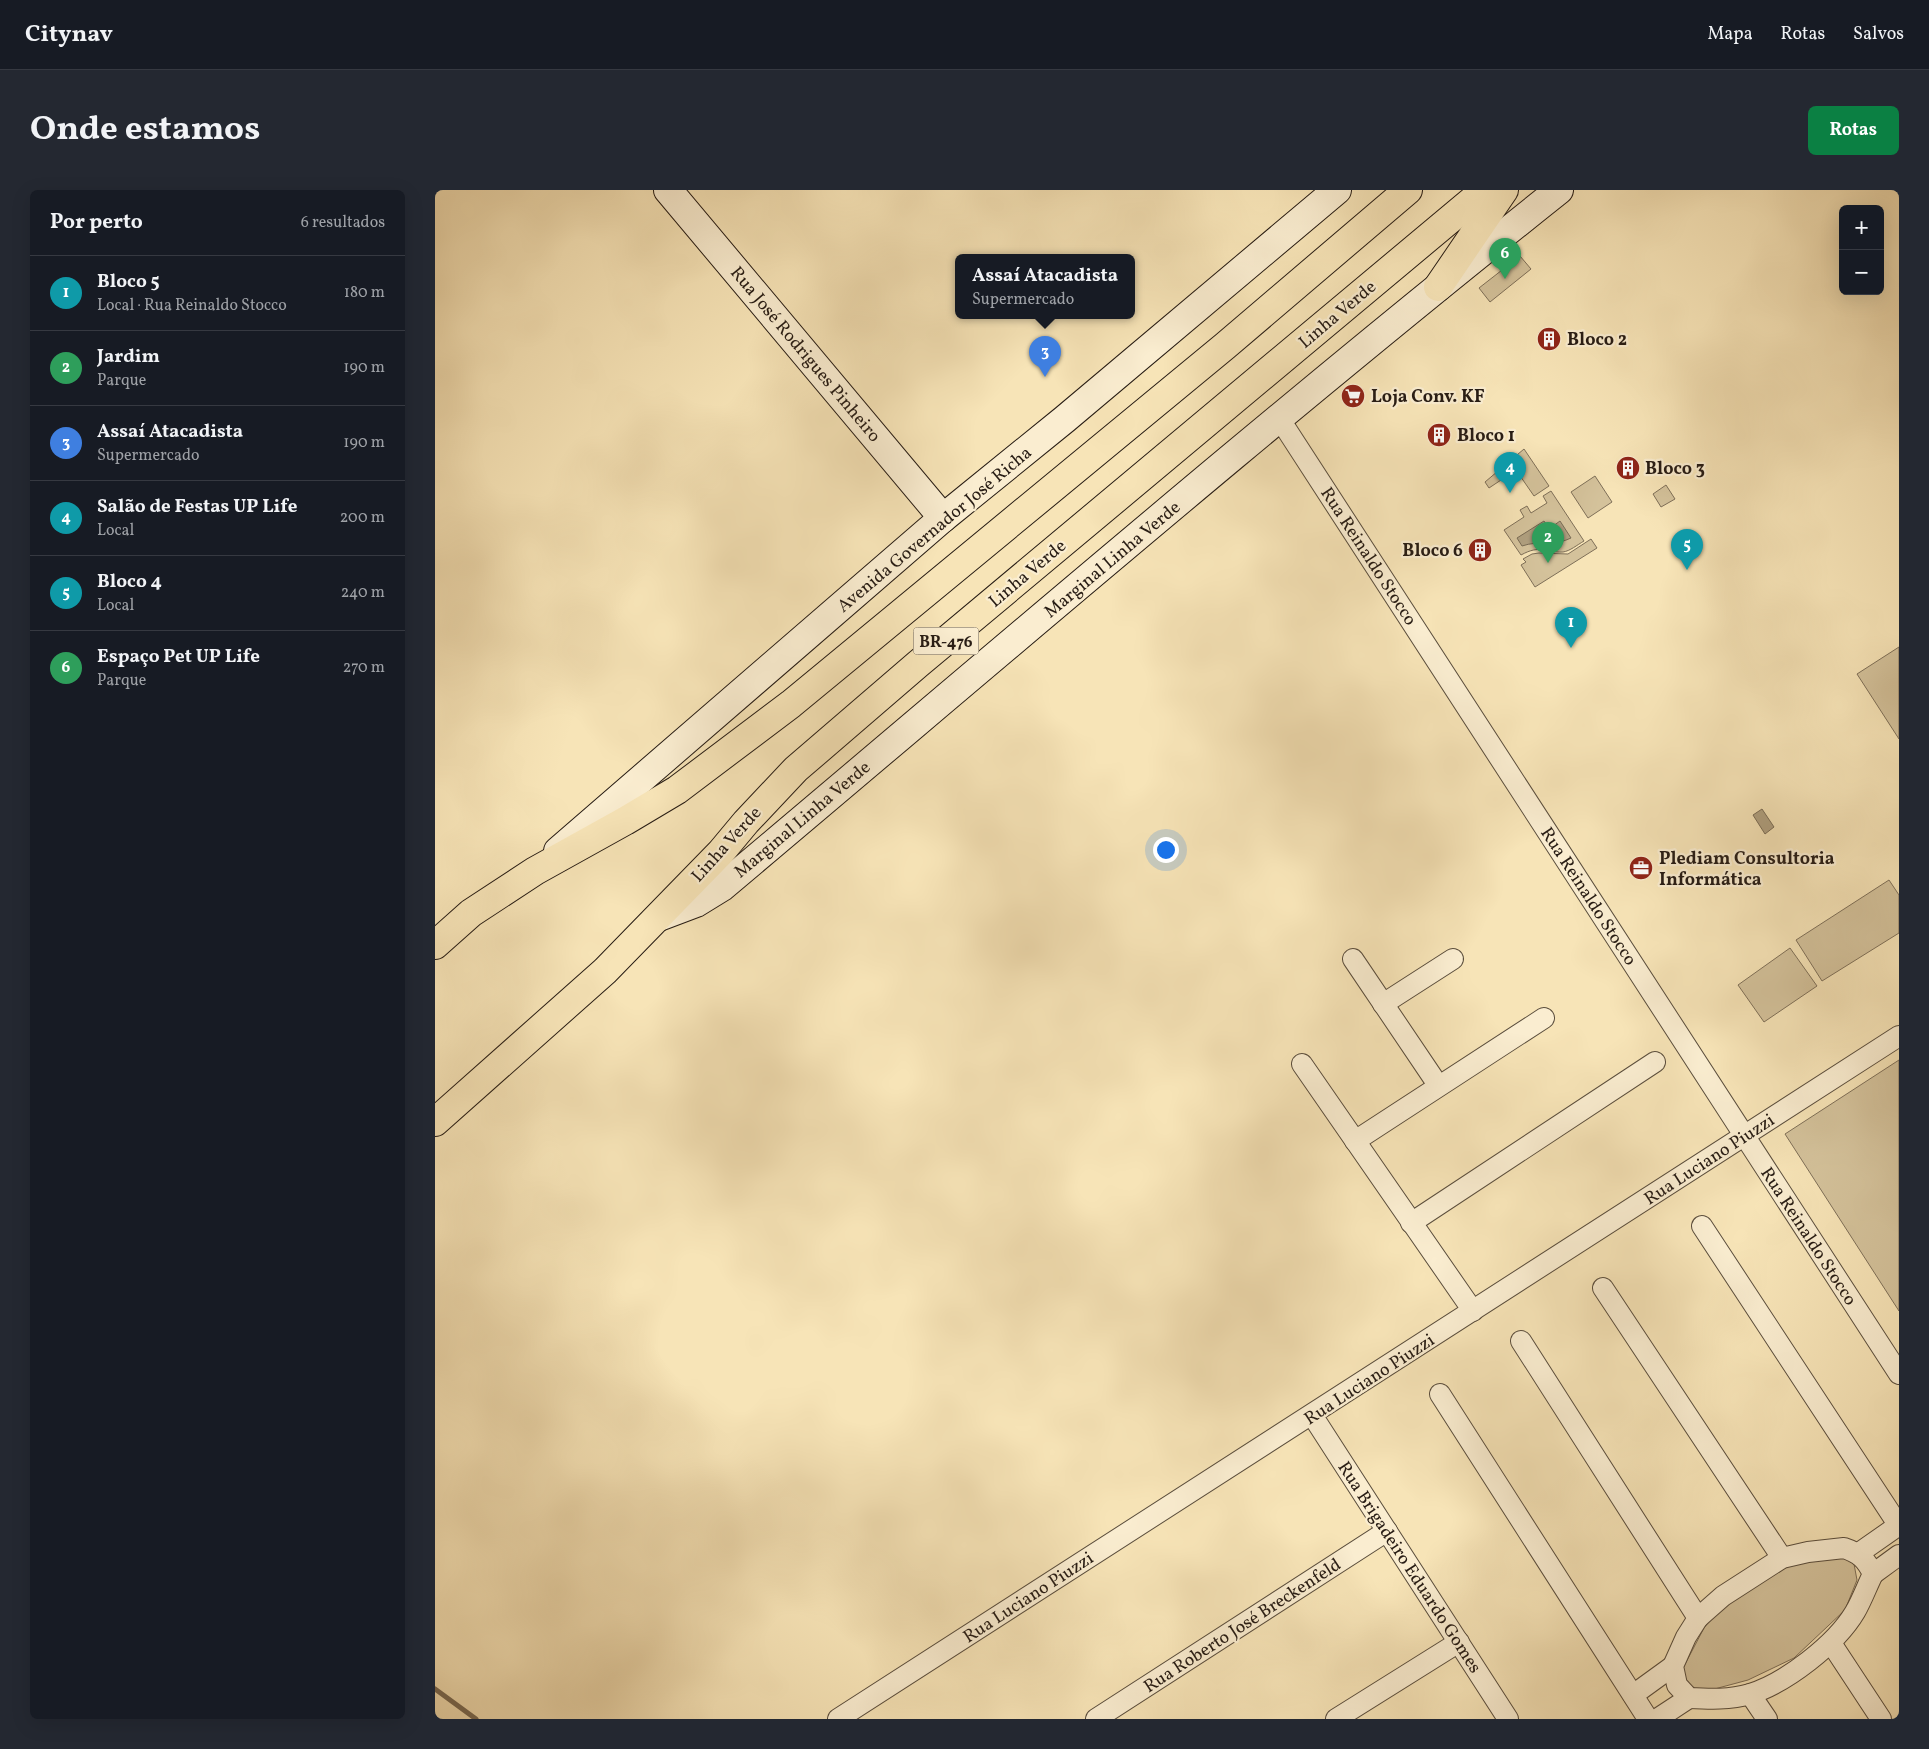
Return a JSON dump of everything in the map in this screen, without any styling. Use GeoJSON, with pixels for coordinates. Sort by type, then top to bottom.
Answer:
{"type":"FeatureCollection","features":[{"type":"Feature","properties":{"kind":"highway","name":"BR-476"},"geometry":{"type":"LineString","coordinates":[[435,945],[471,913],[535,871],[625,822],[677,790],[791,704],[1225,346],[1408,190]]}},
{"type":"Feature","properties":{"kind":"highway","name":"Linha Verde"},"geometry":{"type":"LineString","coordinates":[[435,1122],[605,971],[659,917],[796,768],[1485,190]]}},
{"type":"Feature","properties":{"kind":"highway"},"geometry":{"type":"LineString","coordinates":[[1438,287],[1504,190]]}},
{"type":"Feature","properties":{"kind":"main road","name":"Rua José Rodrigues Pinheiro"},"geometry":{"type":"LineString","coordinates":[[668,190],[943,518]]}},
{"type":"Feature","properties":{"kind":"main road","name":"Avenida Governador José Richa"},"geometry":{"type":"LineString","coordinates":[[535,871],[943,518],[1065,419],[1337,190]]}},
{"type":"Feature","properties":{"kind":"main road","name":"Marginal Linha Verde"},"geometry":{"type":"LineString","coordinates":[[659,917],[696,903],[722,886],[1279,418],[1559,190]]}},
{"type":"Feature","properties":{"kind":"street","name":"Rua Reinaldo Stocco"},"geometry":{"type":"LineString","coordinates":[[1279,418],[1899,1374]]}},
{"type":"Feature","properties":{"kind":"street"},"geometry":{"type":"LineString","coordinates":[[1353,959],[1439,1085]]}},
{"type":"Feature","properties":{"kind":"street"},"geometry":{"type":"LineString","coordinates":[[1383,1004],[1453,959]]}},
{"type":"Feature","properties":{"kind":"street"},"geometry":{"type":"LineString","coordinates":[[1355,1141],[1545,1018]]}},
{"type":"Feature","properties":{"kind":"street","name":"Rua Luciano Piuzzi"},"geometry":{"type":"LineString","coordinates":[[838,1719],[1899,1036]]}},
{"type":"Feature","properties":{"kind":"street"},"geometry":{"type":"LineString","coordinates":[[1411,1223],[1655,1062]]}},
{"type":"Feature","properties":{"kind":"street"},"geometry":{"type":"LineString","coordinates":[[1302,1064],[1473,1311]]}},
{"type":"Feature","properties":{"kind":"street"},"geometry":{"type":"LineString","coordinates":[[1702,1226],[1899,1525],[1859,1553]]}},
{"type":"Feature","properties":{"kind":"street"},"geometry":{"type":"LineString","coordinates":[[1603,1288],[1782,1558]]}},
{"type":"Feature","properties":{"kind":"street"},"geometry":{"type":"LineString","coordinates":[[1521,1341],[1697,1618]]}},
{"type":"Feature","properties":{"kind":"street"},"geometry":{"type":"LineString","coordinates":[[1440,1394],[1649,1719]]}},
{"type":"Feature","properties":{"kind":"street","name":"Rua Brigadeiro Eduardo Gomes"},"geometry":{"type":"LineString","coordinates":[[1312,1415],[1508,1719]]}},
{"type":"Feature","properties":{"kind":"street","name":"Rua Roberto José Breckenfeld"},"geometry":{"type":"LineString","coordinates":[[1096,1719],[1387,1531]]}},
{"type":"Feature","properties":{"kind":"street"},"geometry":{"type":"LineString","coordinates":[[1633,1695],[1673,1666],[1697,1618],[1723,1596],[1782,1558],[1808,1552],[1844,1548],[1859,1553],[1869,1564],[1873,1574]]}},
{"type":"Feature","properties":{"kind":"street"},"geometry":{"type":"LineString","coordinates":[[1657,1719],[1689,1698],[1715,1700],[1750,1694],[1781,1680],[1831,1643],[1855,1612],[1873,1574],[1899,1556]]}},
{"type":"Feature","properties":{"kind":"street"},"geometry":{"type":"LineString","coordinates":[[1336,1719],[1459,1642]]}},
{"type":"Feature","properties":{"kind":"street"},"geometry":{"type":"LineString","coordinates":[[1831,1643],[1881,1719]]}},
{"type":"Feature","properties":{"kind":"street"},"geometry":{"type":"LineString","coordinates":[[1673,1666],[1677,1684],[1689,1698]]}},
{"type":"Feature","properties":{"kind":"street"},"geometry":{"type":"LineString","coordinates":[[1750,1694],[1767,1719]]}},
{"type":"Feature","properties":{"kind":"shaded area"},"geometry":{"type":"Polygon","coordinates":[[[1520,256],[1531,269],[1490,302],[1479,288],[1520,256]]]}},
{"type":"Feature","properties":{"kind":"shaded area"},"geometry":{"type":"Polygon","coordinates":[[[1524,449],[1549,486],[1534,496],[1516,470],[1489,488],[1485,482],[1524,449]]]}},
{"type":"Feature","properties":{"kind":"shaded area"},"geometry":{"type":"Polygon","coordinates":[[[1595,476],[1612,502],[1588,518],[1571,492],[1595,476]]]}},
{"type":"Feature","properties":{"kind":"shaded area"},"geometry":{"type":"Polygon","coordinates":[[[1666,485],[1675,499],[1661,507],[1653,494],[1666,485]]]}},
{"type":"Feature","properties":{"kind":"shaded area"},"geometry":{"type":"Polygon","coordinates":[[[1551,491],[1584,541],[1563,552],[1538,549],[1521,555],[1504,530],[1524,517],[1520,510],[1527,506],[1531,513],[1547,503],[1543,496],[1551,491]]]}},
{"type":"Feature","properties":{"kind":"shaded area"},"geometry":{"type":"Polygon","coordinates":[[[1591,539],[1597,548],[1535,587],[1521,565],[1526,562],[1523,559],[1532,554],[1568,554],[1591,539]]]}},
{"type":"Feature","properties":{"kind":"shaded area"},"geometry":{"type":"Polygon","coordinates":[[[1899,647],[1899,739],[1857,674],[1899,647]]]}},
{"type":"Feature","properties":{"kind":"shaded area"},"geometry":{"type":"Polygon","coordinates":[[[1889,880],[1899,895],[1899,933],[1822,981],[1796,940],[1889,880]]]}},
{"type":"Feature","properties":{"kind":"shaded area"},"geometry":{"type":"Polygon","coordinates":[[[1790,948],[1817,986],[1764,1022],[1738,985],[1790,948]]]}},
{"type":"Feature","properties":{"kind":"shaded area"},"geometry":{"type":"Polygon","coordinates":[[[1899,1060],[1899,1311],[1785,1134],[1899,1060]]]}},
{"type":"Feature","properties":{"kind":"shaded area"},"geometry":{"type":"Polygon","coordinates":[[[1839,1555],[1854,1564],[1857,1580],[1845,1610],[1794,1658],[1748,1680],[1707,1691],[1696,1689],[1687,1683],[1683,1668],[1704,1628],[1733,1594],[1785,1562],[1839,1555]]]}},
{"type":"Feature","properties":{"kind":"water"},"geometry":{"type":"Polygon","coordinates":[[[1544,521],[1546,524],[1553,526],[1560,521],[1571,538],[1559,542],[1535,543],[1522,546],[1517,538],[1544,521]]]}},
{"type":"Feature","properties":{"kind":"water"},"geometry":{"type":"Polygon","coordinates":[[[1762,809],[1774,827],[1765,834],[1753,815],[1762,809]]]}},
{"type":"Feature","properties":{"kind":"waterway"},"geometry":{"type":"LineString","coordinates":[[435,1689],[476,1719]]}},
{"type":"Feature","properties":{"kind":"place","name":"Espaço Pet UP Life"},"geometry":{"type":"Point","coordinates":[1505,279]}},
{"type":"Feature","properties":{"kind":"place","name":"Bloco 2"},"geometry":{"type":"Point","coordinates":[1549,339]}},
{"type":"Feature","properties":{"kind":"place","name":"Assaí Atacadista"},"geometry":{"type":"Point","coordinates":[1045,377]}},
{"type":"Feature","properties":{"kind":"place","name":"Loja Conv. KF"},"geometry":{"type":"Point","coordinates":[1353,396]}},
{"type":"Feature","properties":{"kind":"place","name":"Bloco 1"},"geometry":{"type":"Point","coordinates":[1439,435]}},
{"type":"Feature","properties":{"kind":"place","name":"Bloco 3"},"geometry":{"type":"Point","coordinates":[1628,468]}},
{"type":"Feature","properties":{"kind":"place","name":"Salão de Festas UP Life"},"geometry":{"type":"Point","coordinates":[1510,493]}},
{"type":"Feature","properties":{"kind":"place","name":"Bloco 6"},"geometry":{"type":"Point","coordinates":[1480,550]}},
{"type":"Feature","properties":{"kind":"place","name":"Jardim"},"geometry":{"type":"Point","coordinates":[1548,563]}},
{"type":"Feature","properties":{"kind":"place","name":"Bloco 4"},"geometry":{"type":"Point","coordinates":[1687,570]}},
{"type":"Feature","properties":{"kind":"place","name":"Bloco 5"},"geometry":{"type":"Point","coordinates":[1571,648]}},
{"type":"Feature","properties":{"kind":"place","name":"Plediam Consultoria Informática"},"geometry":{"type":"Point","coordinates":[1641,868]}}]}
